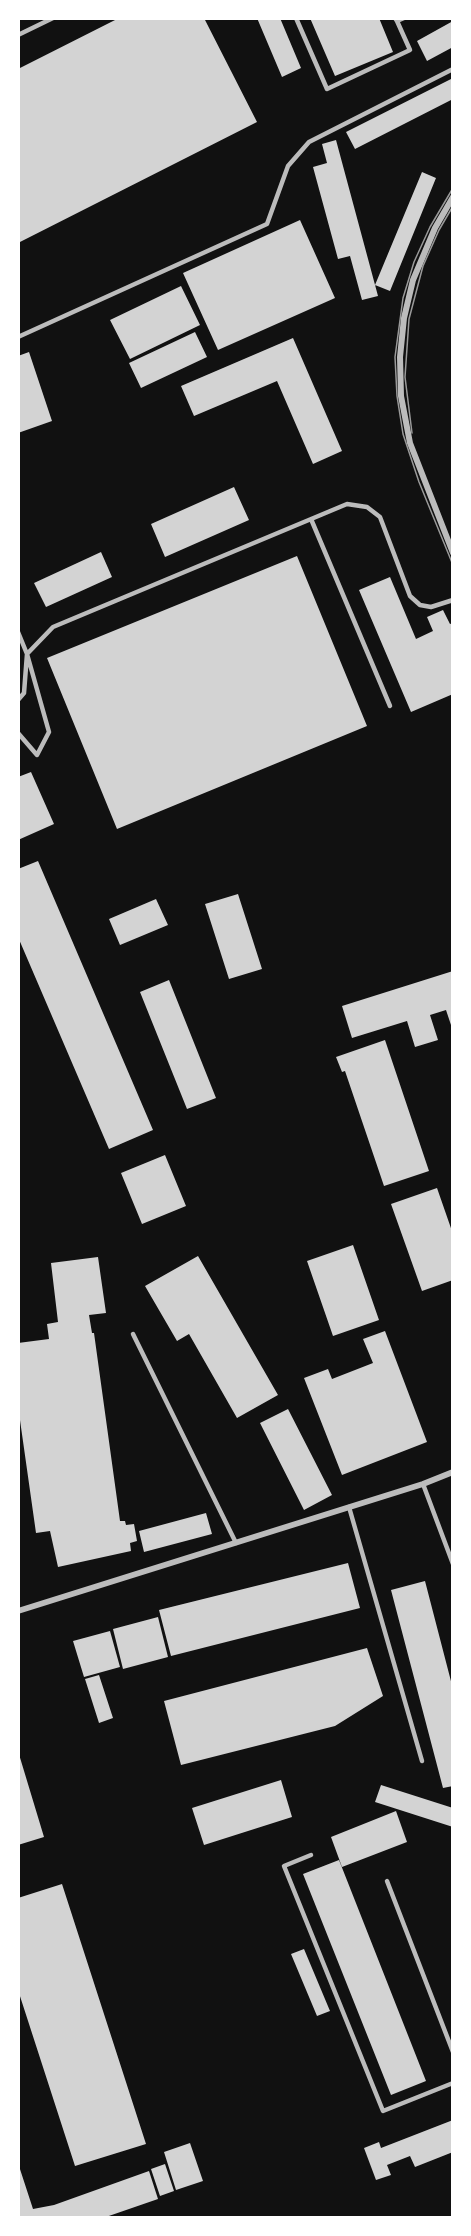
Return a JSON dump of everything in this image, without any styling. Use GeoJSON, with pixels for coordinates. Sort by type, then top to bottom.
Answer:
{"type":"FeatureCollection","features":[{"type":"Feature","properties":{"kind":"street"},"geometry":{"type":"LineString","coordinates":[[453,197],[430,237],[413,280],[404,318],[400,357],[401,396],[410,442],[453,553]]}},
{"type":"Feature","properties":{"kind":"street"},"geometry":{"type":"LineString","coordinates":[[18,1611],[423,1484],[453,1472]]}},
{"type":"Feature","properties":{"kind":"lane"},"geometry":{"type":"LineString","coordinates":[[18,35],[53,18]]}},
{"type":"Feature","properties":{"kind":"lane"},"geometry":{"type":"LineString","coordinates":[[296,18],[327,89],[410,50],[396,20],[404,18]]}},
{"type":"Feature","properties":{"kind":"lane"},"geometry":{"type":"LineString","coordinates":[[18,338],[267,224],[288,166],[309,142],[453,69]]}},
{"type":"Feature","properties":{"kind":"lane"},"geometry":{"type":"LineString","coordinates":[[18,700],[24,693],[27,654],[53,627],[347,504],[367,507],[380,517],[410,596],[420,605],[430,607],[453,600]]}},
{"type":"Feature","properties":{"kind":"lane"},"geometry":{"type":"LineString","coordinates":[[311,519],[390,706]]}},
{"type":"Feature","properties":{"kind":"lane"},"geometry":{"type":"LineString","coordinates":[[18,632],[27,654],[49,732],[37,755],[18,733]]}},
{"type":"Feature","properties":{"kind":"lane"},"geometry":{"type":"LineString","coordinates":[[133,1334],[236,1543]]}},
{"type":"Feature","properties":{"kind":"lane"},"geometry":{"type":"LineString","coordinates":[[423,1484],[453,1564]]}},
{"type":"Feature","properties":{"kind":"lane"},"geometry":{"type":"LineString","coordinates":[[349,1507],[422,1761]]}},
{"type":"Feature","properties":{"kind":"lane"},"geometry":{"type":"LineString","coordinates":[[311,1855],[284,1866],[383,2111],[453,2083]]}},
{"type":"Feature","properties":{"kind":"lane"},"geometry":{"type":"LineString","coordinates":[[387,1881],[453,2052]]}},
{"type":"Feature","properties":{"kind":"building"},"geometry":{"type":"Polygon","coordinates":[[[119,18],[204,18],[257,122],[18,243],[18,69],[119,18]]]}},
{"type":"Feature","properties":{"kind":"building"},"geometry":{"type":"Polygon","coordinates":[[[257,18],[280,18],[301,68],[282,77],[257,18]]]}},
{"type":"Feature","properties":{"kind":"building"},"geometry":{"type":"Polygon","coordinates":[[[310,18],[379,18],[393,52],[335,76],[310,18]]]}},
{"type":"Feature","properties":{"kind":"building"},"geometry":{"type":"Polygon","coordinates":[[[453,21],[453,47],[427,61],[417,41],[453,21]]]}},
{"type":"Feature","properties":{"kind":"building"},"geometry":{"type":"Polygon","coordinates":[[[453,78],[453,99],[355,149],[346,132],[453,78]]]}},
{"type":"Feature","properties":{"kind":"building"},"geometry":{"type":"Polygon","coordinates":[[[336,140],[378,296],[362,300],[350,256],[338,259],[313,167],[327,163],[322,144],[336,140]]]}},
{"type":"Feature","properties":{"kind":"building"},"geometry":{"type":"Polygon","coordinates":[[[422,172],[436,178],[390,291],[375,285],[422,172]]]}},
{"type":"Feature","properties":{"kind":"building"},"geometry":{"type":"Polygon","coordinates":[[[300,220],[335,298],[218,350],[183,273],[300,220]]]}},
{"type":"Feature","properties":{"kind":"building"},"geometry":{"type":"Polygon","coordinates":[[[181,286],[200,325],[130,359],[110,320],[181,286]]]}},
{"type":"Feature","properties":{"kind":"building"},"geometry":{"type":"Polygon","coordinates":[[[195,332],[207,357],[141,388],[129,363],[195,332]]]}},
{"type":"Feature","properties":{"kind":"building"},"geometry":{"type":"Polygon","coordinates":[[[293,338],[342,451],[313,464],[277,381],[194,416],[181,386],[293,338]]]}},
{"type":"Feature","properties":{"kind":"building"},"geometry":{"type":"Polygon","coordinates":[[[29,352],[52,421],[18,433],[18,356],[29,352]]]}},
{"type":"Feature","properties":{"kind":"building"},"geometry":{"type":"Polygon","coordinates":[[[234,487],[249,520],[165,557],[151,524],[234,487]]]}},
{"type":"Feature","properties":{"kind":"building"},"geometry":{"type":"Polygon","coordinates":[[[101,552],[112,577],[46,607],[34,583],[101,552]]]}},
{"type":"Feature","properties":{"kind":"building"},"geometry":{"type":"Polygon","coordinates":[[[297,556],[367,726],[117,829],[47,658],[297,556]]]}},
{"type":"Feature","properties":{"kind":"building"},"geometry":{"type":"Polygon","coordinates":[[[390,577],[416,639],[433,631],[427,617],[443,610],[450,624],[453,623],[453,694],[411,712],[359,590],[390,577]]]}},
{"type":"Feature","properties":{"kind":"building"},"geometry":{"type":"Polygon","coordinates":[[[31,772],[54,824],[18,840],[18,777],[31,772]]]}},
{"type":"Feature","properties":{"kind":"building"},"geometry":{"type":"Polygon","coordinates":[[[38,861],[153,1130],[109,1149],[18,937],[18,869],[38,861]]]}},
{"type":"Feature","properties":{"kind":"building"},"geometry":{"type":"Polygon","coordinates":[[[238,894],[262,969],[229,979],[205,904],[238,894]]]}},
{"type":"Feature","properties":{"kind":"building"},"geometry":{"type":"Polygon","coordinates":[[[156,899],[168,925],[120,945],[109,919],[156,899]]]}},
{"type":"Feature","properties":{"kind":"building"},"geometry":{"type":"Polygon","coordinates":[[[453,971],[453,1031],[446,1010],[430,1015],[438,1040],[415,1047],[407,1021],[352,1038],[342,1006],[453,971]]]}},
{"type":"Feature","properties":{"kind":"building"},"geometry":{"type":"Polygon","coordinates":[[[169,980],[216,1098],[187,1109],[140,992],[169,980]]]}},
{"type":"Feature","properties":{"kind":"building"},"geometry":{"type":"Polygon","coordinates":[[[385,1040],[429,1171],[384,1186],[345,1071],[342,1072],[336,1057],[385,1040]]]}},
{"type":"Feature","properties":{"kind":"building"},"geometry":{"type":"Polygon","coordinates":[[[165,1155],[186,1206],[142,1224],[121,1173],[165,1155]]]}},
{"type":"Feature","properties":{"kind":"building"},"geometry":{"type":"Polygon","coordinates":[[[437,1188],[453,1234],[453,1280],[422,1291],[391,1204],[437,1188]]]}},
{"type":"Feature","properties":{"kind":"building"},"geometry":{"type":"Polygon","coordinates":[[[353,1245],[379,1320],[333,1336],[307,1261],[353,1245]]]}},
{"type":"Feature","properties":{"kind":"building"},"geometry":{"type":"Polygon","coordinates":[[[198,1256],[278,1395],[237,1418],[189,1334],[177,1341],[145,1286],[198,1256]]]}},
{"type":"Feature","properties":{"kind":"building"},"geometry":{"type":"Polygon","coordinates":[[[98,1257],[106,1313],[89,1315],[92,1333],[94,1333],[120,1521],[125,1521],[126,1525],[134,1524],[137,1541],[130,1543],[131,1551],[58,1567],[50,1531],[36,1533],[18,1406],[18,1343],[49,1339],[47,1324],[58,1322],[51,1263],[98,1257]]]}},
{"type":"Feature","properties":{"kind":"building"},"geometry":{"type":"Polygon","coordinates":[[[385,1331],[427,1442],[342,1475],[304,1378],[328,1369],[332,1379],[373,1363],[363,1339],[385,1331]]]}},
{"type":"Feature","properties":{"kind":"building"},"geometry":{"type":"Polygon","coordinates":[[[288,1409],[332,1495],[304,1510],[260,1423],[288,1409]]]}},
{"type":"Feature","properties":{"kind":"building"},"geometry":{"type":"Polygon","coordinates":[[[206,1513],[212,1534],[144,1552],[139,1531],[206,1513]]]}},
{"type":"Feature","properties":{"kind":"building"},"geometry":{"type":"Polygon","coordinates":[[[348,1563],[360,1608],[171,1656],[159,1610],[348,1563]]]}},
{"type":"Feature","properties":{"kind":"building"},"geometry":{"type":"Polygon","coordinates":[[[425,1581],[453,1689],[453,1786],[443,1788],[391,1590],[425,1581]]]}},
{"type":"Feature","properties":{"kind":"building"},"geometry":{"type":"Polygon","coordinates":[[[158,1617],[168,1657],[123,1669],[113,1629],[158,1617]]]}},
{"type":"Feature","properties":{"kind":"building"},"geometry":{"type":"Polygon","coordinates":[[[110,1631],[120,1667],[84,1677],[73,1641],[110,1631]]]}},
{"type":"Feature","properties":{"kind":"building"},"geometry":{"type":"Polygon","coordinates":[[[367,1648],[383,1696],[335,1726],[181,1765],[164,1701],[367,1648]]]}},
{"type":"Feature","properties":{"kind":"building"},"geometry":{"type":"Polygon","coordinates":[[[99,1675],[113,1718],[99,1723],[85,1679],[99,1675]]]}},
{"type":"Feature","properties":{"kind":"building"},"geometry":{"type":"Polygon","coordinates":[[[18,1751],[44,1837],[18,1845],[18,1751]]]}},
{"type":"Feature","properties":{"kind":"building"},"geometry":{"type":"Polygon","coordinates":[[[281,1780],[292,1817],[204,1845],[192,1808],[281,1780]]]}},
{"type":"Feature","properties":{"kind":"building"},"geometry":{"type":"Polygon","coordinates":[[[381,1785],[453,1808],[453,1827],[375,1802],[381,1785]]]}},
{"type":"Feature","properties":{"kind":"building"},"geometry":{"type":"Polygon","coordinates":[[[396,1811],[407,1842],[342,1867],[331,1837],[396,1811]]]}},
{"type":"Feature","properties":{"kind":"building"},"geometry":{"type":"Polygon","coordinates":[[[339,1860],[426,2081],[391,2095],[303,1874],[339,1860]]]}},
{"type":"Feature","properties":{"kind":"building"},"geometry":{"type":"Polygon","coordinates":[[[62,1884],[146,2144],[75,2166],[18,1990],[18,1898],[62,1884]]]}},
{"type":"Feature","properties":{"kind":"building"},"geometry":{"type":"Polygon","coordinates":[[[304,1949],[330,2011],[317,2016],[291,1954],[304,1949]]]}},
{"type":"Feature","properties":{"kind":"building"},"geometry":{"type":"Polygon","coordinates":[[[453,2120],[453,2152],[415,2167],[410,2156],[387,2165],[391,2175],[376,2180],[364,2148],[379,2142],[381,2148],[453,2120]]]}},
{"type":"Feature","properties":{"kind":"building"},"geometry":{"type":"Polygon","coordinates":[[[190,2143],[203,2181],[176,2190],[164,2152],[190,2143]]]}},
{"type":"Feature","properties":{"kind":"building"},"geometry":{"type":"Polygon","coordinates":[[[18,2163],[33,2209],[54,2205],[149,2171],[158,2199],[103,2218],[18,2218],[18,2163]]]}},
{"type":"Feature","properties":{"kind":"building"},"geometry":{"type":"Polygon","coordinates":[[[165,2164],[174,2191],[160,2196],[151,2169],[165,2164]]]}},
{"type":"Feature","properties":{"kind":"tram line"},"geometry":{"type":"LineString","coordinates":[[453,188],[430,227],[414,262],[403,298],[395,357],[397,396],[403,434],[419,482],[453,565]]}},
{"type":"Feature","properties":{"kind":"tram line"},"geometry":{"type":"LineString","coordinates":[[412,433],[405,377],[409,319],[423,266],[453,206]]}}]}
